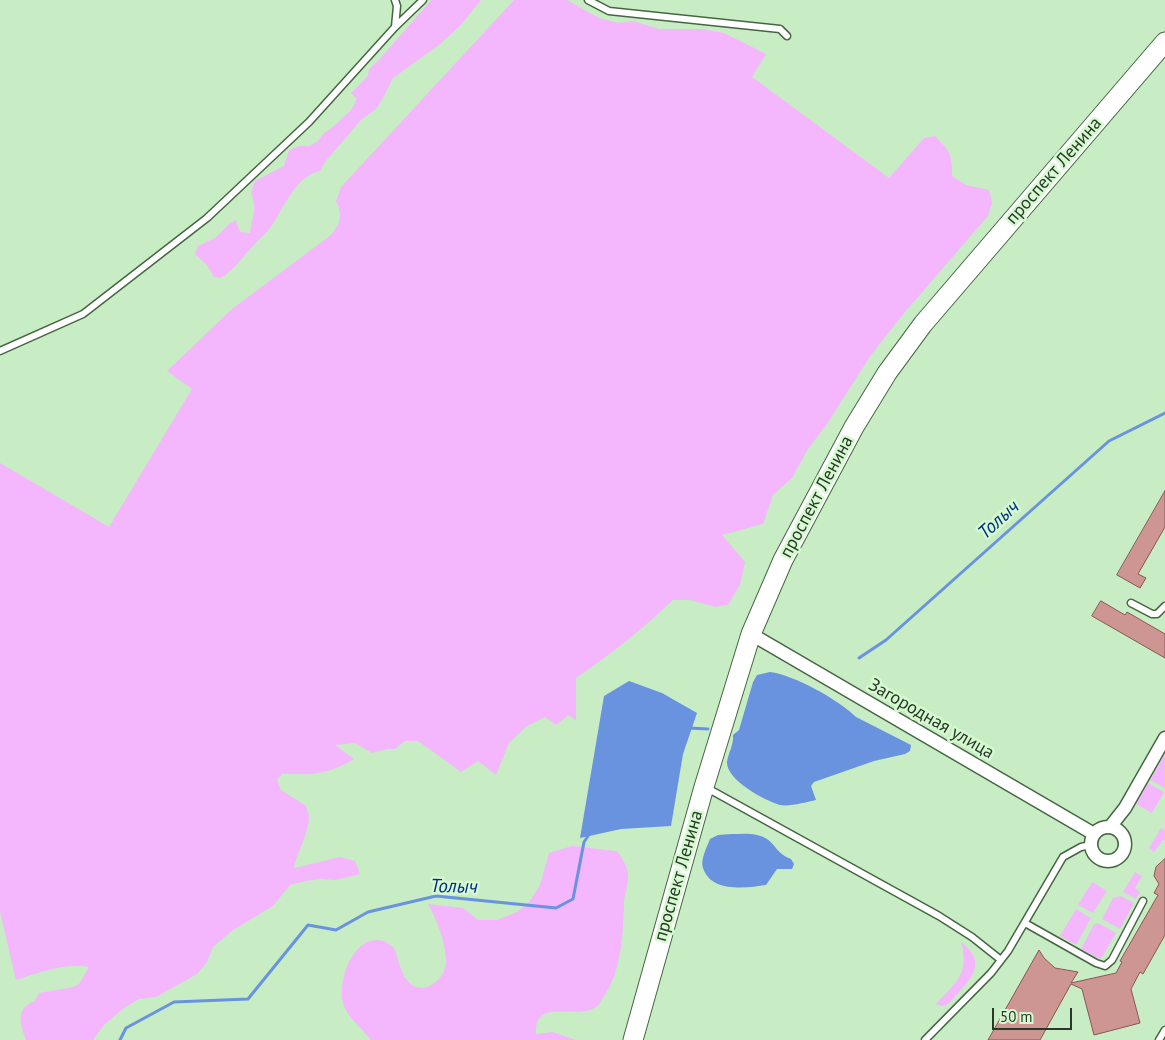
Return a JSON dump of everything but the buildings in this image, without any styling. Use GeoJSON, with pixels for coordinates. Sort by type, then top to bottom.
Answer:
{"type":"FeatureCollection","features":[{"type":"Feature","properties":{"kind":"main road","name":"проспект Ленина"},"geometry":{"type":"LineString","coordinates":[[633,1040],[704,787],[751,634],[783,560],[854,427],[887,373],[923,324],[1165,42]]}},
{"type":"Feature","properties":{"kind":"street","name":"Загородная улица"},"geometry":{"type":"LineString","coordinates":[[751,634],[1092,839]]}},
{"type":"Feature","properties":{"kind":"street"},"geometry":{"type":"LineString","coordinates":[[1110,827],[1125,808],[1165,738]]}},
{"type":"Feature","properties":{"kind":"street"},"geometry":{"type":"LineString","coordinates":[[1110,827],[1115,828],[1124,836],[1125,848],[1120,858],[1109,862],[1099,859],[1092,850],[1092,839],[1098,830],[1110,827]]}},
{"type":"Feature","properties":{"kind":"lane"},"geometry":{"type":"LineString","coordinates":[[395,0],[395,27]]}},
{"type":"Feature","properties":{"kind":"lane"},"geometry":{"type":"LineString","coordinates":[[0,351],[83,314],[206,218],[310,122],[395,27],[423,0]]}},
{"type":"Feature","properties":{"kind":"lane"},"geometry":{"type":"LineString","coordinates":[[588,0],[609,11],[780,29],[787,36]]}},
{"type":"Feature","properties":{"kind":"lane"},"geometry":{"type":"LineString","coordinates":[[1131,602],[1152,614],[1157,614],[1165,606]]}},
{"type":"Feature","properties":{"kind":"lane"},"geometry":{"type":"LineString","coordinates":[[704,787],[939,916],[972,937],[1001,960]]}},
{"type":"Feature","properties":{"kind":"lane"},"geometry":{"type":"LineString","coordinates":[[924,1040],[992,973],[1025,923],[1063,857],[1092,839]]}},
{"type":"Feature","properties":{"kind":"lane"},"geometry":{"type":"LineString","coordinates":[[1025,923],[1096,963],[1105,966],[1112,960],[1144,901]]}},
{"type":"Feature","properties":{"kind":"lane"},"geometry":{"type":"LineString","coordinates":[[1159,1040],[1165,1030]]}},
{"type":"Feature","properties":{"kind":"shaded area"},"geometry":{"type":"Polygon","coordinates":[[[431,0],[481,0],[460,26],[439,45],[393,78],[376,109],[361,120],[325,162],[320,171],[311,174],[297,186],[267,232],[235,267],[221,278],[214,277],[207,265],[195,254],[198,246],[215,238],[229,224],[236,220],[240,232],[250,233],[254,209],[251,193],[255,181],[284,166],[289,150],[299,146],[310,146],[318,141],[324,133],[351,110],[357,99],[351,93],[368,76],[369,69],[431,0]]]}},
{"type":"Feature","properties":{"kind":"shaded area"},"geometry":{"type":"Polygon","coordinates":[[[514,0],[567,0],[599,18],[618,23],[633,21],[659,29],[702,29],[724,33],[766,54],[752,77],[889,178],[924,138],[935,136],[949,153],[952,176],[966,185],[989,190],[992,203],[988,216],[905,312],[871,355],[827,424],[808,449],[792,478],[773,495],[763,524],[722,535],[745,562],[740,585],[728,605],[715,607],[690,600],[673,600],[626,641],[576,678],[576,721],[569,715],[556,725],[545,717],[527,726],[509,743],[496,775],[478,761],[461,772],[418,741],[405,741],[395,749],[372,753],[355,743],[335,745],[354,759],[327,771],[306,774],[282,774],[277,780],[281,790],[306,806],[309,816],[307,830],[294,868],[340,857],[355,861],[360,874],[336,880],[321,879],[290,885],[273,906],[233,930],[213,947],[207,962],[197,974],[156,997],[139,999],[124,1008],[104,1025],[93,1040],[26,1040],[21,1022],[24,1008],[35,1001],[39,993],[73,987],[79,984],[89,967],[61,967],[16,980],[0,912],[0,463],[109,527],[192,389],[167,371],[232,309],[331,235],[340,219],[340,211],[336,201],[341,187],[514,0]]]}},
{"type":"Feature","properties":{"kind":"shaded area"},"geometry":{"type":"Polygon","coordinates":[[[1165,754],[1165,788],[1150,780],[1165,754]]]}},
{"type":"Feature","properties":{"kind":"shaded area"},"geometry":{"type":"Polygon","coordinates":[[[1148,783],[1164,792],[1152,813],[1136,804],[1148,783]]]}},
{"type":"Feature","properties":{"kind":"shaded area"},"geometry":{"type":"Polygon","coordinates":[[[1161,828],[1165,831],[1165,841],[1163,840],[1154,852],[1149,848],[1161,828]]]}},
{"type":"Feature","properties":{"kind":"shaded area"},"geometry":{"type":"Polygon","coordinates":[[[572,846],[617,851],[628,872],[618,964],[603,998],[597,1006],[588,1011],[549,1012],[542,1016],[537,1023],[536,1034],[552,1032],[576,1040],[371,1040],[351,1018],[343,1003],[343,982],[350,960],[364,944],[373,940],[384,941],[394,948],[407,980],[419,988],[432,985],[442,974],[446,960],[440,931],[428,904],[463,908],[478,920],[497,920],[517,912],[530,901],[540,885],[549,853],[572,846]]]}},
{"type":"Feature","properties":{"kind":"shaded area"},"geometry":{"type":"Polygon","coordinates":[[[1135,872],[1142,876],[1135,888],[1140,892],[1136,899],[1123,892],[1135,872]]]}},
{"type":"Feature","properties":{"kind":"shaded area"},"geometry":{"type":"Polygon","coordinates":[[[1092,882],[1107,891],[1093,913],[1078,905],[1092,882]]]}},
{"type":"Feature","properties":{"kind":"shaded area"},"geometry":{"type":"Polygon","coordinates":[[[1121,896],[1134,903],[1120,929],[1102,919],[1113,898],[1121,896]]]}},
{"type":"Feature","properties":{"kind":"shaded area"},"geometry":{"type":"Polygon","coordinates":[[[1076,909],[1091,918],[1076,945],[1060,936],[1076,909]]]}},
{"type":"Feature","properties":{"kind":"shaded area"},"geometry":{"type":"Polygon","coordinates":[[[1096,923],[1116,933],[1099,959],[1081,949],[1096,923]]]}},
{"type":"Feature","properties":{"kind":"shaded area"},"geometry":{"type":"Polygon","coordinates":[[[961,942],[973,955],[975,967],[965,986],[949,1003],[941,1006],[936,1004],[955,983],[962,970],[964,962],[961,942]]]}},
{"type":"Feature","properties":{"kind":"water"},"geometry":{"type":"Polygon","coordinates":[[[770,672],[791,678],[816,689],[839,703],[856,717],[911,745],[910,751],[905,754],[874,761],[814,782],[811,786],[816,800],[780,805],[748,789],[733,776],[728,769],[727,762],[733,742],[733,735],[739,730],[753,682],[757,675],[770,672]]]}},
{"type":"Feature","properties":{"kind":"water"},"geometry":{"type":"Polygon","coordinates":[[[629,681],[662,693],[697,713],[683,754],[671,826],[621,829],[580,838],[604,696],[629,681]]]}},
{"type":"Feature","properties":{"kind":"water"},"geometry":{"type":"Polygon","coordinates":[[[754,834],[767,839],[783,855],[791,859],[794,864],[792,869],[777,869],[766,885],[740,888],[714,882],[707,876],[702,861],[710,839],[718,835],[754,834]]]}},
{"type":"Feature","properties":{"kind":"waterway","name":"Толыч"},"geometry":{"type":"LineString","coordinates":[[859,658],[886,640],[1109,441],[1165,413]]}},
{"type":"Feature","properties":{"kind":"waterway","name":"Толыч"},"geometry":{"type":"LineString","coordinates":[[689,728],[708,729]]}},
{"type":"Feature","properties":{"kind":"waterway","name":"Толыч"},"geometry":{"type":"LineString","coordinates":[[120,1040],[126,1028],[174,1002],[248,999],[308,925],[336,930],[368,912],[436,896],[556,908],[573,899],[584,842],[590,833]]}}]}
